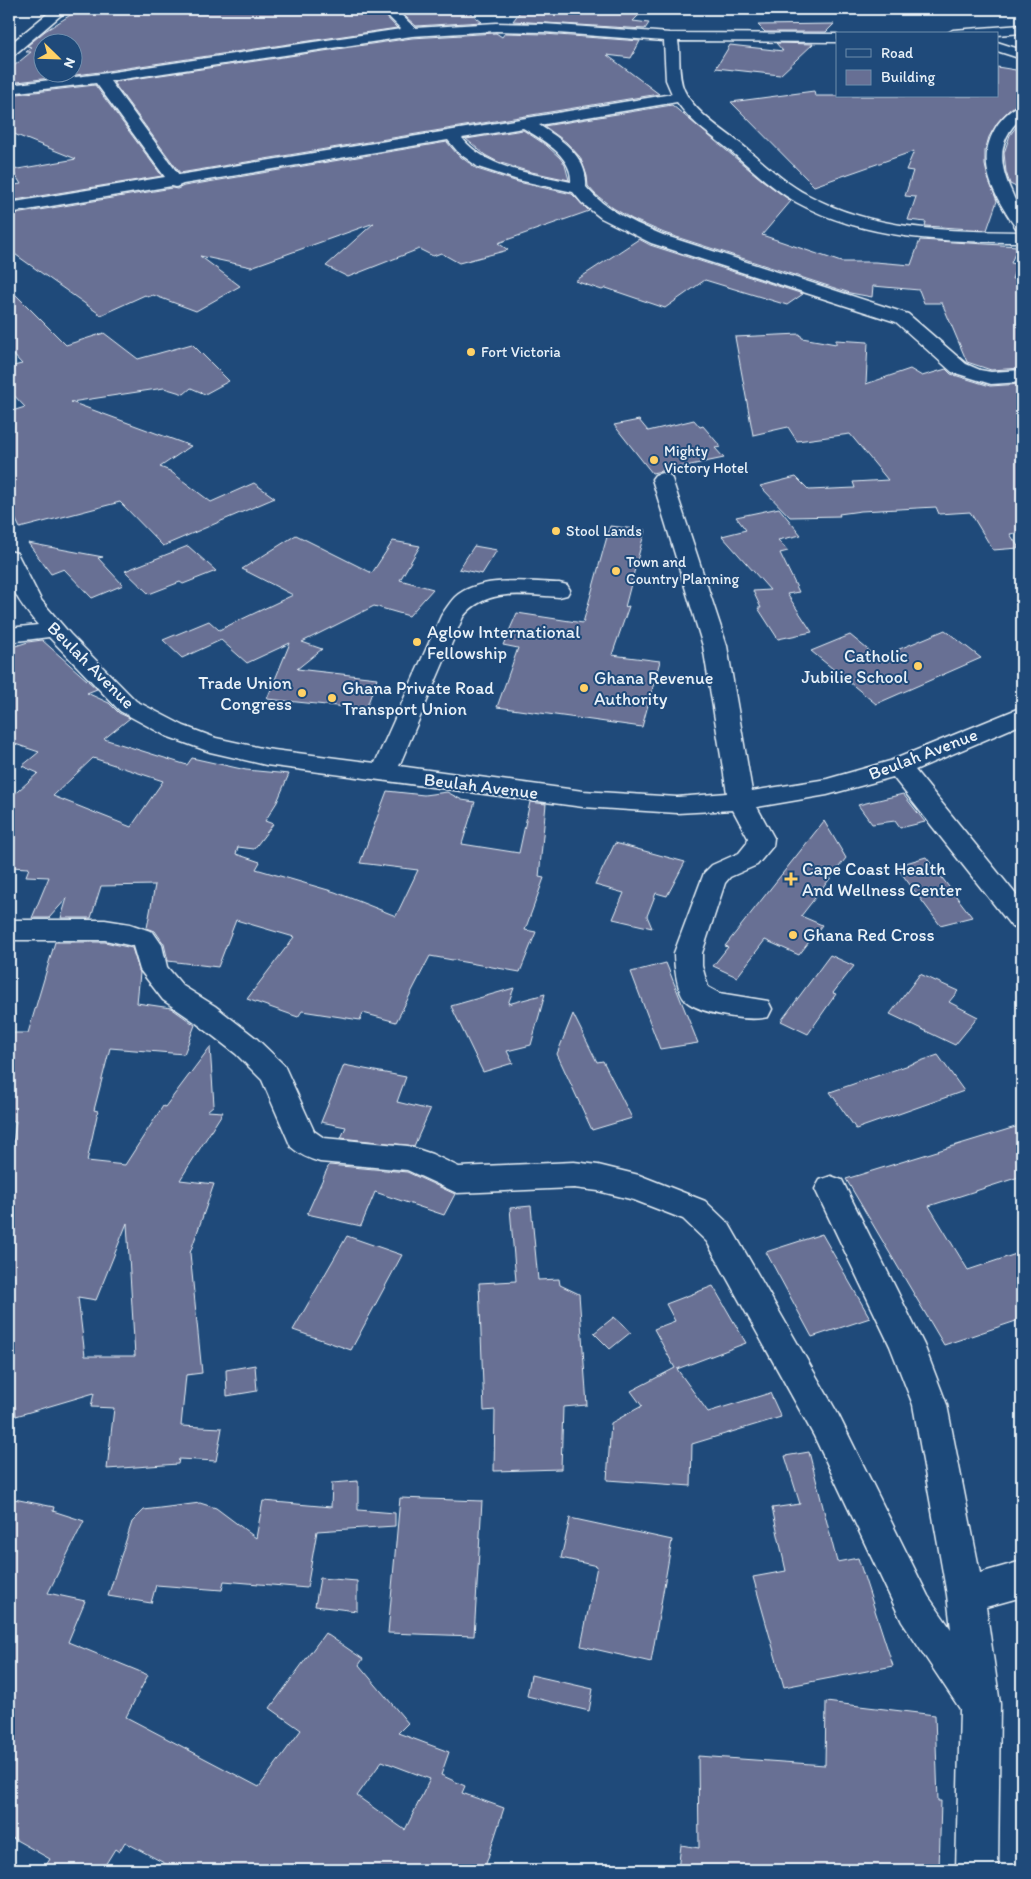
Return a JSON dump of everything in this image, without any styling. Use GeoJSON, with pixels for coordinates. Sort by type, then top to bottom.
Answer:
{"type":"FeatureCollection","features":[{"type":"Feature","properties":{"kind":"street"},"geometry":{"type":"LineString","coordinates":[[9,52],[15,42],[61,9]]}},
{"type":"Feature","properties":{"kind":"street"},"geometry":{"type":"LineString","coordinates":[[388,9],[412,32]]}},
{"type":"Feature","properties":{"kind":"street"},"geometry":{"type":"LineString","coordinates":[[10,83],[42,84],[100,78],[412,32],[496,27],[544,28],[744,42],[836,44]]}},
{"type":"Feature","properties":{"kind":"street"},"geometry":{"type":"LineString","coordinates":[[986,32],[1022,29]]}},
{"type":"Feature","properties":{"kind":"street"},"geometry":{"type":"LineString","coordinates":[[998,38],[1022,36]]}},
{"type":"Feature","properties":{"kind":"street"},"geometry":{"type":"LineString","coordinates":[[836,38],[678,37],[672,44],[671,70],[680,98],[719,134],[801,198],[836,214],[877,228],[926,234],[1022,238]]}},
{"type":"Feature","properties":{"kind":"street"},"geometry":{"type":"LineString","coordinates":[[998,46],[1022,54]]}},
{"type":"Feature","properties":{"kind":"street"},"geometry":{"type":"LineString","coordinates":[[100,78],[176,182]]}},
{"type":"Feature","properties":{"kind":"street"},"geometry":{"type":"LineString","coordinates":[[9,208],[680,98]]}},
{"type":"Feature","properties":{"kind":"street"},"geometry":{"type":"LineString","coordinates":[[1022,109],[1003,126],[994,152],[994,169],[1002,193],[1022,224]]}},
{"type":"Feature","properties":{"kind":"street"},"geometry":{"type":"LineString","coordinates":[[526,123],[550,139],[566,153],[577,168],[580,180],[578,188]]}},
{"type":"Feature","properties":{"kind":"street"},"geometry":{"type":"LineString","coordinates":[[452,135],[463,149],[484,164],[524,178],[578,188],[588,200],[607,214],[656,239],[902,318],[959,368],[990,378],[1022,376]]}},
{"type":"Feature","properties":{"kind":"street"},"geometry":{"type":"LineString","coordinates":[[662,479],[715,646],[742,801],[761,838],[760,846],[748,859],[721,871],[713,880],[703,914],[688,953],[688,966],[695,993],[705,1000],[758,1009]]}},
{"type":"Feature","properties":{"kind":"street","name":"Beulah Avenue"},"geometry":{"type":"LineString","coordinates":[[9,558],[32,602],[54,630],[128,706],[175,731],[210,744],[266,757],[583,799],[678,805],[742,801],[827,787],[899,767],[1022,715]]}},
{"type":"Feature","properties":{"kind":"street"},"geometry":{"type":"LineString","coordinates":[[383,774],[452,616],[464,602],[477,594],[494,589],[559,590]]}},
{"type":"Feature","properties":{"kind":"street"},"geometry":{"type":"LineString","coordinates":[[9,620],[32,602]]}},
{"type":"Feature","properties":{"kind":"street"},"geometry":{"type":"LineString","coordinates":[[9,635],[54,630]]}},
{"type":"Feature","properties":{"kind":"street"},"geometry":{"type":"LineString","coordinates":[[899,767],[1022,920]]}},
{"type":"Feature","properties":{"kind":"street"},"geometry":{"type":"LineString","coordinates":[[9,930],[105,930],[130,934],[142,939],[148,945],[154,970],[173,993],[205,1014],[274,1073],[302,1138],[309,1145],[320,1150],[408,1158],[421,1162],[444,1176],[457,1180],[574,1175],[598,1178],[640,1188],[694,1210],[718,1233],[826,1425],[915,1609],[980,1704]]}},
{"type":"Feature","properties":{"kind":"street"},"geometry":{"type":"LineString","coordinates":[[831,1189],[907,1345],[930,1405],[966,1595],[980,1704],[977,1870]]}},
{"type":"Feature","properties":{"kind":"street"},"geometry":{"type":"LineString","coordinates":[[966,1595],[1022,1579]]}},
{"type":"Feature","properties":{"kind":"building"},"geometry":{"type":"Polygon","coordinates":[[[80,9],[379,9],[397,28],[82,74],[82,32],[44,32],[80,9]]]}},
{"type":"Feature","properties":{"kind":"building"},"geometry":{"type":"Polygon","coordinates":[[[397,9],[465,9],[482,22],[416,26],[397,9]]]}},
{"type":"Feature","properties":{"kind":"building"},"geometry":{"type":"Polygon","coordinates":[[[522,9],[645,9],[633,21],[649,23],[645,29],[513,21],[522,9]]]}},
{"type":"Feature","properties":{"kind":"building"},"geometry":{"type":"Polygon","coordinates":[[[834,24],[826,32],[765,32],[758,25],[834,24]]]}},
{"type":"Feature","properties":{"kind":"building"},"geometry":{"type":"Polygon","coordinates":[[[496,33],[502,37],[505,33],[544,34],[640,41],[631,58],[607,55],[659,94],[180,173],[113,82],[412,38],[496,33]]]}},
{"type":"Feature","properties":{"kind":"building"},"geometry":{"type":"Polygon","coordinates":[[[776,43],[813,44],[780,75],[716,68],[730,45],[783,51],[776,43]]]}},
{"type":"Feature","properties":{"kind":"building"},"geometry":{"type":"Polygon","coordinates":[[[32,47],[32,80],[9,83],[9,70],[31,52],[26,52],[32,47]]]}},
{"type":"Feature","properties":{"kind":"building"},"geometry":{"type":"Polygon","coordinates":[[[998,67],[1022,71],[1022,103],[1014,106],[997,123],[989,137],[985,151],[985,165],[988,178],[997,201],[987,230],[925,226],[926,222],[908,220],[916,197],[905,196],[913,171],[906,170],[914,151],[814,186],[731,102],[814,91],[815,96],[836,96],[836,98],[998,98],[998,67]]]}},
{"type":"Feature","properties":{"kind":"building"},"geometry":{"type":"Polygon","coordinates":[[[95,85],[162,176],[9,201],[9,186],[21,184],[12,170],[76,159],[9,132],[9,95],[95,85]]]}},
{"type":"Feature","properties":{"kind":"building"},"geometry":{"type":"Polygon","coordinates":[[[672,105],[762,180],[791,201],[762,235],[841,262],[911,265],[920,240],[1018,246],[1011,263],[1017,264],[1012,279],[1022,278],[1022,368],[991,370],[967,362],[942,303],[924,303],[919,290],[873,286],[872,297],[850,293],[664,233],[632,219],[613,208],[595,194],[588,186],[587,176],[580,157],[566,142],[544,126],[672,105]]]}},
{"type":"Feature","properties":{"kind":"building"},"geometry":{"type":"Polygon","coordinates":[[[1022,119],[1022,190],[1010,184],[1006,172],[1004,153],[1010,135],[1022,119]]]}},
{"type":"Feature","properties":{"kind":"building"},"geometry":{"type":"Polygon","coordinates":[[[523,130],[546,145],[560,158],[565,165],[569,180],[527,171],[498,162],[485,155],[466,139],[523,130]]]}},
{"type":"Feature","properties":{"kind":"building"},"geometry":{"type":"Polygon","coordinates":[[[447,142],[457,154],[477,169],[518,182],[572,194],[589,211],[498,243],[508,250],[459,263],[441,253],[433,256],[419,249],[348,277],[326,266],[374,223],[251,267],[200,256],[240,286],[196,311],[153,295],[148,297],[145,295],[101,315],[9,250],[9,215],[172,188],[177,189],[184,186],[447,142]]]}},
{"type":"Feature","properties":{"kind":"building"},"geometry":{"type":"Polygon","coordinates":[[[639,239],[650,245],[803,294],[787,305],[705,280],[665,308],[606,288],[602,290],[575,281],[639,239]]]}},
{"type":"Feature","properties":{"kind":"building"},"geometry":{"type":"Polygon","coordinates":[[[9,288],[66,345],[104,333],[138,359],[192,344],[229,381],[205,394],[191,388],[184,394],[164,388],[71,402],[191,446],[160,467],[170,471],[211,502],[254,483],[275,498],[163,546],[120,502],[20,528],[9,506],[9,412],[25,407],[9,390],[9,367],[22,364],[9,350],[9,288]]]}},
{"type":"Feature","properties":{"kind":"building"},"geometry":{"type":"Polygon","coordinates":[[[800,334],[802,338],[836,344],[836,340],[868,342],[866,384],[910,369],[922,376],[946,369],[951,374],[990,386],[1022,384],[1022,532],[1010,534],[1019,548],[993,550],[970,512],[939,514],[936,507],[861,511],[839,514],[840,516],[790,517],[760,486],[796,477],[809,490],[855,488],[853,482],[888,480],[850,434],[797,441],[788,427],[753,435],[735,337],[800,334]]]}},
{"type":"Feature","properties":{"kind":"building"},"geometry":{"type":"Polygon","coordinates":[[[639,420],[648,431],[694,420],[700,427],[703,426],[721,447],[715,448],[724,458],[652,473],[614,425],[639,420]]]}},
{"type":"Feature","properties":{"kind":"building"},"geometry":{"type":"Polygon","coordinates":[[[779,508],[801,535],[778,540],[788,551],[780,553],[799,592],[787,594],[812,632],[778,639],[758,608],[761,608],[753,591],[770,590],[722,536],[746,530],[736,517],[779,508]]]}},
{"type":"Feature","properties":{"kind":"building"},"geometry":{"type":"Polygon","coordinates":[[[610,526],[645,530],[625,607],[629,606],[612,655],[660,661],[642,727],[497,707],[518,648],[503,645],[517,613],[583,623],[610,526]]]}},
{"type":"Feature","properties":{"kind":"building"},"geometry":{"type":"Polygon","coordinates":[[[296,535],[372,573],[393,541],[420,546],[400,580],[433,589],[409,616],[374,606],[302,642],[322,649],[297,669],[377,678],[366,709],[267,699],[290,643],[247,663],[221,640],[182,658],[163,640],[209,621],[219,630],[293,595],[242,569],[296,535]]]}},
{"type":"Feature","properties":{"kind":"building"},"geometry":{"type":"Polygon","coordinates":[[[28,543],[103,557],[98,558],[123,585],[92,598],[64,569],[51,574],[28,543]]]}},
{"type":"Feature","properties":{"kind":"building"},"geometry":{"type":"Polygon","coordinates":[[[188,546],[216,571],[183,584],[180,582],[149,594],[125,571],[188,546]]]}},
{"type":"Feature","properties":{"kind":"building"},"geometry":{"type":"Polygon","coordinates":[[[474,546],[497,550],[482,574],[459,569],[474,546]]]}},
{"type":"Feature","properties":{"kind":"building"},"geometry":{"type":"Polygon","coordinates":[[[945,630],[981,658],[876,704],[811,651],[850,635],[878,658],[945,630]]]}},
{"type":"Feature","properties":{"kind":"building"},"geometry":{"type":"Polygon","coordinates":[[[42,640],[97,689],[87,693],[109,703],[119,713],[130,718],[104,739],[187,765],[192,758],[246,770],[289,774],[277,802],[265,821],[273,824],[254,849],[238,847],[236,854],[260,862],[256,869],[335,892],[396,916],[418,870],[360,863],[387,791],[424,795],[447,792],[462,800],[475,802],[462,844],[519,853],[530,802],[546,804],[539,877],[544,878],[525,930],[536,932],[520,972],[430,956],[396,1022],[363,1013],[360,1020],[302,1011],[298,1017],[247,999],[294,937],[236,920],[218,967],[168,961],[164,944],[155,931],[147,928],[155,885],[101,886],[91,918],[61,918],[67,898],[49,918],[32,918],[49,877],[26,876],[29,868],[9,867],[9,799],[38,773],[22,766],[39,752],[9,742],[9,648],[42,640]],[[93,758],[53,796],[131,827],[163,781],[93,758]]]}},
{"type":"Feature","properties":{"kind":"building"},"geometry":{"type":"Polygon","coordinates":[[[903,794],[925,822],[900,828],[895,821],[872,824],[858,805],[903,794]]]}},
{"type":"Feature","properties":{"kind":"building"},"geometry":{"type":"Polygon","coordinates":[[[824,821],[846,858],[801,916],[822,925],[799,955],[765,940],[737,977],[713,966],[728,947],[725,946],[824,821]]]}},
{"type":"Feature","properties":{"kind":"building"},"geometry":{"type":"Polygon","coordinates":[[[615,843],[685,862],[667,896],[656,893],[647,916],[652,928],[613,919],[624,893],[595,885],[615,843]]]}},
{"type":"Feature","properties":{"kind":"building"},"geometry":{"type":"Polygon","coordinates":[[[926,857],[972,917],[940,925],[896,866],[926,857]]]}},
{"type":"Feature","properties":{"kind":"building"},"geometry":{"type":"Polygon","coordinates":[[[55,942],[105,942],[132,948],[140,973],[137,1003],[171,1008],[195,1025],[184,1054],[110,1048],[94,1110],[98,1111],[87,1161],[125,1165],[163,1106],[165,1107],[210,1047],[214,1105],[207,1111],[223,1112],[180,1180],[214,1184],[190,1253],[202,1373],[186,1375],[181,1426],[222,1428],[216,1461],[179,1459],[178,1464],[107,1469],[114,1408],[91,1407],[94,1393],[16,1416],[9,1365],[9,1173],[16,1121],[9,1122],[9,1033],[28,1033],[55,942]],[[127,1223],[96,1300],[78,1297],[85,1356],[135,1356],[127,1223]]]}},
{"type":"Feature","properties":{"kind":"building"},"geometry":{"type":"Polygon","coordinates":[[[830,955],[854,966],[833,993],[836,994],[808,1034],[781,1021],[830,955]]]}},
{"type":"Feature","properties":{"kind":"building"},"geometry":{"type":"Polygon","coordinates":[[[666,963],[698,1043],[660,1049],[631,972],[666,963]]]}},
{"type":"Feature","properties":{"kind":"building"},"geometry":{"type":"Polygon","coordinates":[[[920,974],[958,991],[949,1002],[978,1017],[955,1045],[890,1014],[920,974]]]}},
{"type":"Feature","properties":{"kind":"building"},"geometry":{"type":"Polygon","coordinates":[[[514,988],[508,1004],[545,994],[531,1045],[507,1051],[513,1063],[483,1072],[451,1006],[514,988]]]}},
{"type":"Feature","properties":{"kind":"building"},"geometry":{"type":"Polygon","coordinates":[[[573,1014],[597,1062],[603,1061],[632,1118],[592,1130],[557,1054],[573,1014]]]}},
{"type":"Feature","properties":{"kind":"building"},"geometry":{"type":"Polygon","coordinates":[[[938,1055],[964,1091],[856,1129],[830,1092],[938,1055]]]}},
{"type":"Feature","properties":{"kind":"building"},"geometry":{"type":"Polygon","coordinates":[[[344,1065],[406,1077],[397,1102],[430,1110],[414,1146],[341,1138],[346,1127],[321,1122],[344,1065]]]}},
{"type":"Feature","properties":{"kind":"building"},"geometry":{"type":"Polygon","coordinates":[[[1022,1125],[1022,1176],[929,1206],[968,1270],[1022,1252],[1022,1319],[944,1345],[846,1179],[1022,1125]]]}},
{"type":"Feature","properties":{"kind":"building"},"geometry":{"type":"Polygon","coordinates":[[[329,1165],[407,1172],[455,1194],[444,1215],[375,1192],[361,1226],[307,1214],[329,1165]]]}},
{"type":"Feature","properties":{"kind":"building"},"geometry":{"type":"Polygon","coordinates":[[[531,1206],[538,1280],[559,1279],[560,1285],[579,1294],[587,1405],[563,1407],[561,1469],[494,1471],[495,1410],[484,1411],[479,1283],[516,1281],[510,1208],[531,1206]]]}},
{"type":"Feature","properties":{"kind":"building"},"geometry":{"type":"Polygon","coordinates":[[[822,1234],[870,1318],[812,1337],[766,1252],[822,1234]]]}},
{"type":"Feature","properties":{"kind":"building"},"geometry":{"type":"Polygon","coordinates":[[[347,1236],[402,1255],[351,1350],[293,1330],[347,1236]]]}},
{"type":"Feature","properties":{"kind":"building"},"geometry":{"type":"Polygon","coordinates":[[[713,1286],[746,1343],[677,1369],[708,1412],[770,1393],[781,1417],[692,1444],[691,1486],[607,1480],[611,1423],[642,1406],[631,1391],[675,1368],[654,1329],[675,1321],[666,1304],[713,1286]]]}},
{"type":"Feature","properties":{"kind":"building"},"geometry":{"type":"Polygon","coordinates":[[[614,1317],[631,1332],[610,1349],[594,1333],[614,1317]]]}},
{"type":"Feature","properties":{"kind":"building"},"geometry":{"type":"Polygon","coordinates":[[[255,1365],[257,1391],[227,1396],[226,1370],[255,1365]]]}},
{"type":"Feature","properties":{"kind":"building"},"geometry":{"type":"Polygon","coordinates":[[[809,1452],[837,1562],[858,1558],[893,1666],[784,1687],[753,1577],[786,1571],[772,1508],[800,1504],[785,1456],[809,1452]]]}},
{"type":"Feature","properties":{"kind":"building"},"geometry":{"type":"Polygon","coordinates":[[[358,1481],[358,1510],[395,1513],[395,1526],[317,1531],[307,1588],[224,1581],[222,1590],[156,1585],[151,1603],[108,1596],[132,1522],[144,1510],[200,1503],[216,1508],[256,1538],[263,1501],[331,1507],[332,1483],[358,1481]]]}},
{"type":"Feature","properties":{"kind":"building"},"geometry":{"type":"Polygon","coordinates":[[[9,1498],[54,1507],[53,1511],[84,1521],[48,1593],[85,1601],[68,1642],[148,1675],[126,1717],[259,1787],[301,1730],[270,1708],[325,1633],[363,1659],[359,1665],[408,1723],[398,1733],[449,1752],[441,1775],[465,1786],[462,1793],[504,1808],[484,1870],[177,1870],[125,1842],[119,1852],[115,1849],[102,1870],[43,1870],[50,1859],[9,1836],[9,1498]],[[382,1761],[357,1796],[405,1830],[430,1779],[382,1761]]]}},
{"type":"Feature","properties":{"kind":"building"},"geometry":{"type":"Polygon","coordinates":[[[400,1498],[482,1501],[474,1636],[388,1633],[400,1498]]]}},
{"type":"Feature","properties":{"kind":"building"},"geometry":{"type":"Polygon","coordinates":[[[570,1518],[672,1540],[651,1662],[581,1646],[597,1566],[561,1558],[570,1518]]]}},
{"type":"Feature","properties":{"kind":"building"},"geometry":{"type":"Polygon","coordinates":[[[320,1578],[357,1581],[357,1611],[315,1606],[320,1578]]]}},
{"type":"Feature","properties":{"kind":"building"},"geometry":{"type":"Polygon","coordinates":[[[531,1675],[593,1689],[589,1711],[527,1696],[531,1675]]]}},
{"type":"Feature","properties":{"kind":"building"},"geometry":{"type":"Polygon","coordinates":[[[826,1702],[935,1715],[938,1801],[941,1801],[939,1870],[678,1870],[681,1845],[699,1848],[698,1756],[825,1765],[826,1702]]]}},
{"type":"Feature","properties":{"kind":"place","name":"Fort Victoria"},"geometry":{"type":"Point","coordinates":[471,352]}},
{"type":"Feature","properties":{"kind":"place","name":"Mighty Victory Hotel"},"geometry":{"type":"Point","coordinates":[654,460]}},
{"type":"Feature","properties":{"kind":"place","name":"Stool Lands"},"geometry":{"type":"Point","coordinates":[556,531]}},
{"type":"Feature","properties":{"kind":"place","name":"Town and Country Planning"},"geometry":{"type":"Point","coordinates":[616,571]}},
{"type":"Feature","properties":{"kind":"place","name":"Aglow International Fellowship"},"geometry":{"type":"Point","coordinates":[417,642]}},
{"type":"Feature","properties":{"kind":"place","name":"Catholic Jubilie School"},"geometry":{"type":"Point","coordinates":[918,666]}},
{"type":"Feature","properties":{"kind":"place","name":"Ghana Revenue Authority"},"geometry":{"type":"Point","coordinates":[584,688]}},
{"type":"Feature","properties":{"kind":"place","name":"Trade Union Congress"},"geometry":{"type":"Point","coordinates":[302,693]}},
{"type":"Feature","properties":{"kind":"place","name":"Ghana Private Road Transport Union"},"geometry":{"type":"Point","coordinates":[332,698]}},
{"type":"Feature","properties":{"kind":"place","name":"Cape Coast Health And Wellness Center"},"geometry":{"type":"Point","coordinates":[791,879]}},
{"type":"Feature","properties":{"kind":"place","name":"Ghana Red Cross"},"geometry":{"type":"Point","coordinates":[793,935]}}]}
